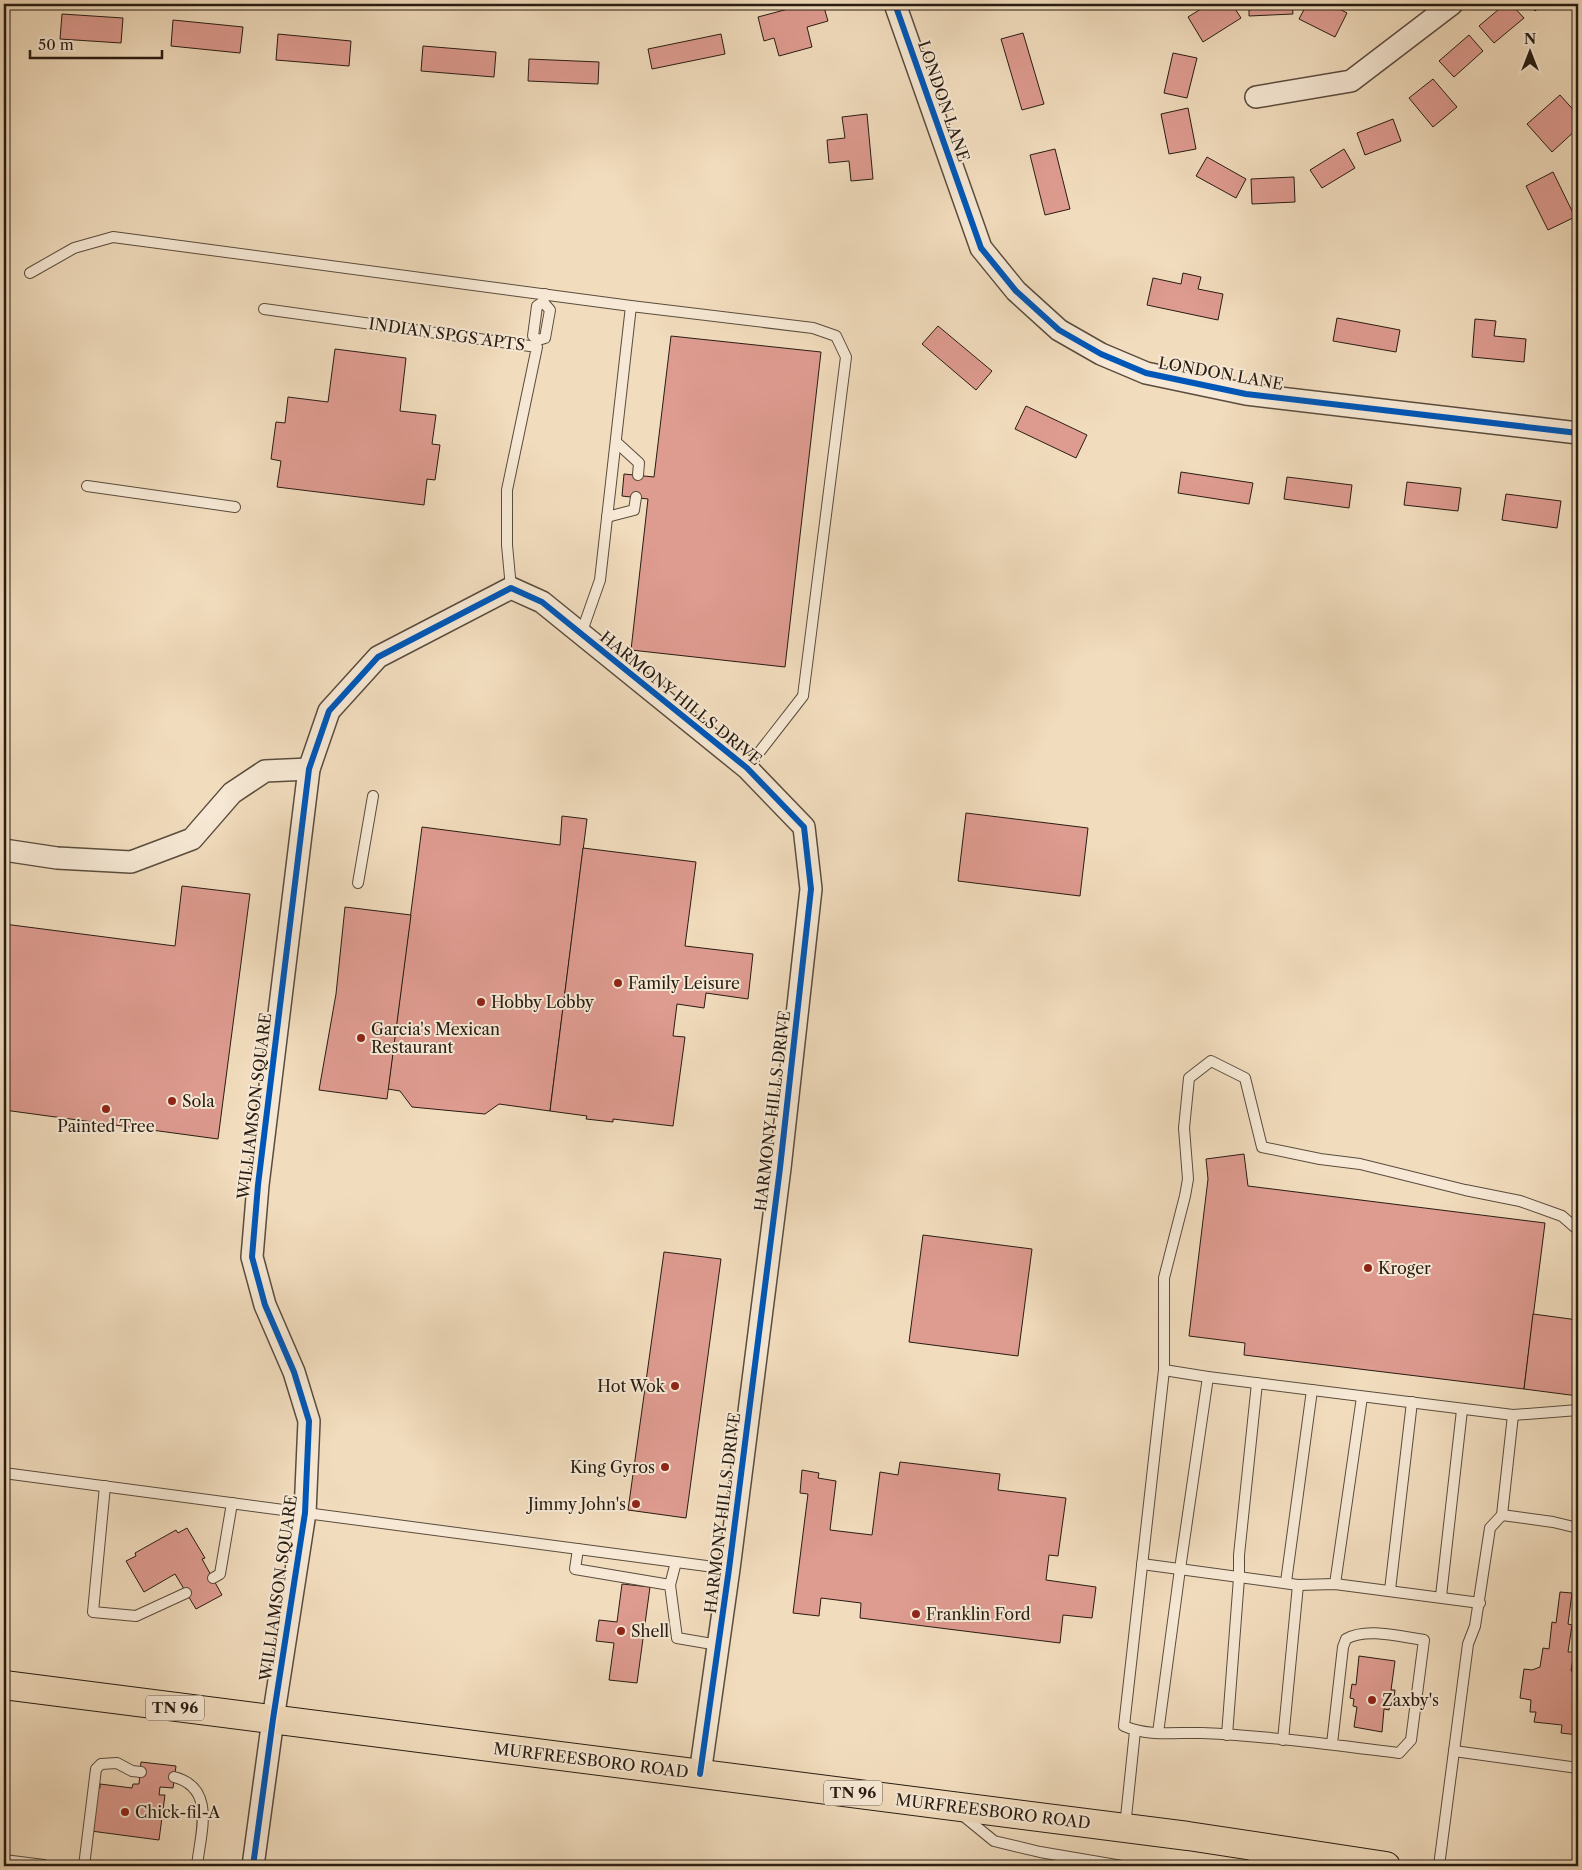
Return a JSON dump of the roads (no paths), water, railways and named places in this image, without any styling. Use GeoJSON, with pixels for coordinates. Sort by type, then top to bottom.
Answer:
{"type":"FeatureCollection","features":[{"type":"Feature","properties":{"kind":"highway","name":"MURFREESBORO ROAD"},"geometry":{"type":"LineString","coordinates":[[4,1685],[1124,1828],[1386,1866]]}},
{"type":"Feature","properties":{"kind":"street","name":"LONDON LANE"},"geometry":{"type":"LineString","coordinates":[[895,4],[982,248],[1016,291],[1059,330],[1101,354],[1146,373],[1196,385],[1255,395],[1578,433]]}},
{"type":"Feature","properties":{"kind":"street"},"geometry":{"type":"LineString","coordinates":[[1256,97],[1350,81],[1452,4]]}},
{"type":"Feature","properties":{"kind":"street","name":"HARMONY HILLS DRIVE"},"geometry":{"type":"LineString","coordinates":[[512,588],[542,602],[747,768],[804,827],[811,888],[780,1168],[729,1569],[700,1774]]}},
{"type":"Feature","properties":{"kind":"street","name":"WILLIAMSON SQUARE"},"geometry":{"type":"LineString","coordinates":[[253,1866],[305,1513],[309,1421],[294,1372],[265,1305],[252,1258],[259,1175],[309,769],[329,711],[378,657],[512,588]]}},
{"type":"Feature","properties":{"kind":"street"},"geometry":{"type":"LineString","coordinates":[[4,850],[57,858],[131,862],[192,839],[232,792],[265,771],[309,769]]}},
{"type":"Feature","properties":{"kind":"lane"},"geometry":{"type":"LineString","coordinates":[[30,273],[74,248],[113,237],[544,298],[631,306],[813,328],[836,336],[846,357],[803,696],[747,768]]}},
{"type":"Feature","properties":{"kind":"lane"},"geometry":{"type":"LineString","coordinates":[[538,343],[533,336],[537,306],[544,298]]}},
{"type":"Feature","properties":{"kind":"lane"},"geometry":{"type":"LineString","coordinates":[[581,634],[600,580],[631,306]]}},
{"type":"Feature","properties":{"kind":"lane","name":"INDIAN SPGS APTS"},"geometry":{"type":"LineString","coordinates":[[264,309],[538,343],[507,490],[507,545],[512,588]]}},
{"type":"Feature","properties":{"kind":"lane"},"geometry":{"type":"LineString","coordinates":[[616,442],[639,463],[638,475]]}},
{"type":"Feature","properties":{"kind":"lane"},"geometry":{"type":"LineString","coordinates":[[87,486],[235,508]]}},
{"type":"Feature","properties":{"kind":"lane"},"geometry":{"type":"LineString","coordinates":[[607,517],[634,510],[636,497]]}},
{"type":"Feature","properties":{"kind":"lane"},"geometry":{"type":"LineString","coordinates":[[358,883],[373,796]]}},
{"type":"Feature","properties":{"kind":"lane"},"geometry":{"type":"LineString","coordinates":[[1332,1744],[1343,1647],[1346,1638],[1355,1634],[1365,1633],[1424,1640],[1411,1740],[1399,1754],[1332,1744],[1201,1733],[1135,1731],[1124,1726],[1164,1370],[1164,1278],[1186,1196],[1188,1179],[1184,1128],[1189,1078],[1211,1061],[1245,1078],[1262,1147],[1320,1159],[1360,1164],[1465,1190],[1520,1201],[1562,1216],[1578,1230]]}},
{"type":"Feature","properties":{"kind":"lane"},"geometry":{"type":"LineString","coordinates":[[1164,1370],[1462,1410],[1513,1415],[1578,1410]]}},
{"type":"Feature","properties":{"kind":"lane"},"geometry":{"type":"LineString","coordinates":[[1158,1733],[1208,1377]]}},
{"type":"Feature","properties":{"kind":"lane"},"geometry":{"type":"LineString","coordinates":[[1227,1735],[1239,1578],[1239,1555],[1257,1383]]}},
{"type":"Feature","properties":{"kind":"lane"},"geometry":{"type":"LineString","coordinates":[[1286,1582],[1312,1390]]}},
{"type":"Feature","properties":{"kind":"lane"},"geometry":{"type":"LineString","coordinates":[[1335,1584],[1362,1397]]}},
{"type":"Feature","properties":{"kind":"lane"},"geometry":{"type":"LineString","coordinates":[[1390,1590],[1412,1402]]}},
{"type":"Feature","properties":{"kind":"lane"},"geometry":{"type":"LineString","coordinates":[[1441,1596],[1462,1410]]}},
{"type":"Feature","properties":{"kind":"lane"},"geometry":{"type":"LineString","coordinates":[[1438,1866],[1468,1644],[1476,1626],[1490,1528],[1502,1515],[1513,1415]]}},
{"type":"Feature","properties":{"kind":"lane"},"geometry":{"type":"LineString","coordinates":[[4,1473],[729,1569]]}},
{"type":"Feature","properties":{"kind":"lane"},"geometry":{"type":"LineString","coordinates":[[105,1486],[93,1612],[136,1616],[186,1593]]}},
{"type":"Feature","properties":{"kind":"lane"},"geometry":{"type":"LineString","coordinates":[[213,1578],[220,1574],[232,1503]]}},
{"type":"Feature","properties":{"kind":"lane"},"geometry":{"type":"LineString","coordinates":[[1502,1515],[1553,1522],[1578,1528]]}},
{"type":"Feature","properties":{"kind":"lane"},"geometry":{"type":"LineString","coordinates":[[578,1549],[575,1569],[670,1585]]}},
{"type":"Feature","properties":{"kind":"lane"},"geometry":{"type":"LineString","coordinates":[[676,1562],[670,1585],[677,1638],[718,1645]]}},
{"type":"Feature","properties":{"kind":"lane"},"geometry":{"type":"LineString","coordinates":[[1142,1564],[1298,1585],[1335,1584],[1480,1602]]}},
{"type":"Feature","properties":{"kind":"lane"},"geometry":{"type":"LineString","coordinates":[[1283,1740],[1298,1585]]}},
{"type":"Feature","properties":{"kind":"lane"},"geometry":{"type":"LineString","coordinates":[[1124,1828],[1135,1731]]}},
{"type":"Feature","properties":{"kind":"lane"},"geometry":{"type":"LineString","coordinates":[[1454,1751],[1578,1768]]}},
{"type":"Feature","properties":{"kind":"lane"},"geometry":{"type":"LineString","coordinates":[[84,1866],[96,1768],[101,1764],[117,1763],[132,1771],[141,1772]]}},
{"type":"Feature","properties":{"kind":"lane"},"geometry":{"type":"LineString","coordinates":[[174,1777],[193,1785],[200,1796],[203,1810],[197,1866]]}},
{"type":"Feature","properties":{"kind":"lane"},"geometry":{"type":"LineString","coordinates":[[951,1806],[994,1841],[1040,1852],[1122,1866]]}},
{"type":"Feature","properties":{"kind":"lane"},"geometry":{"type":"LineString","coordinates":[[1245,1866],[1287,1852]]}},
{"type":"Feature","properties":{"kind":"lane"},"geometry":{"type":"LineString","coordinates":[[4,1860],[44,1865]]}},
{"type":"Feature","properties":{"kind":"place","name":"Family Leisure"},"geometry":{"type":"Point","coordinates":[618,983]}},
{"type":"Feature","properties":{"kind":"place","name":"Hobby Lobby"},"geometry":{"type":"Point","coordinates":[481,1002]}},
{"type":"Feature","properties":{"kind":"place","name":"Garcia's Mexican Restaurant"},"geometry":{"type":"Point","coordinates":[361,1038]}},
{"type":"Feature","properties":{"kind":"place","name":"Sola"},"geometry":{"type":"Point","coordinates":[172,1101]}},
{"type":"Feature","properties":{"kind":"place","name":"Painted Tree"},"geometry":{"type":"Point","coordinates":[106,1109]}},
{"type":"Feature","properties":{"kind":"place","name":"Kroger"},"geometry":{"type":"Point","coordinates":[1368,1268]}},
{"type":"Feature","properties":{"kind":"place","name":"Hot Wok"},"geometry":{"type":"Point","coordinates":[675,1386]}},
{"type":"Feature","properties":{"kind":"place","name":"King Gyros"},"geometry":{"type":"Point","coordinates":[665,1467]}},
{"type":"Feature","properties":{"kind":"place","name":"Jimmy John's"},"geometry":{"type":"Point","coordinates":[636,1504]}},
{"type":"Feature","properties":{"kind":"place","name":"Franklin Ford"},"geometry":{"type":"Point","coordinates":[916,1614]}},
{"type":"Feature","properties":{"kind":"place","name":"Shell"},"geometry":{"type":"Point","coordinates":[621,1631]}},
{"type":"Feature","properties":{"kind":"place","name":"Zaxby's"},"geometry":{"type":"Point","coordinates":[1372,1700]}},
{"type":"Feature","properties":{"kind":"place","name":"Chick-fil-A"},"geometry":{"type":"Point","coordinates":[125,1812]}}]}
